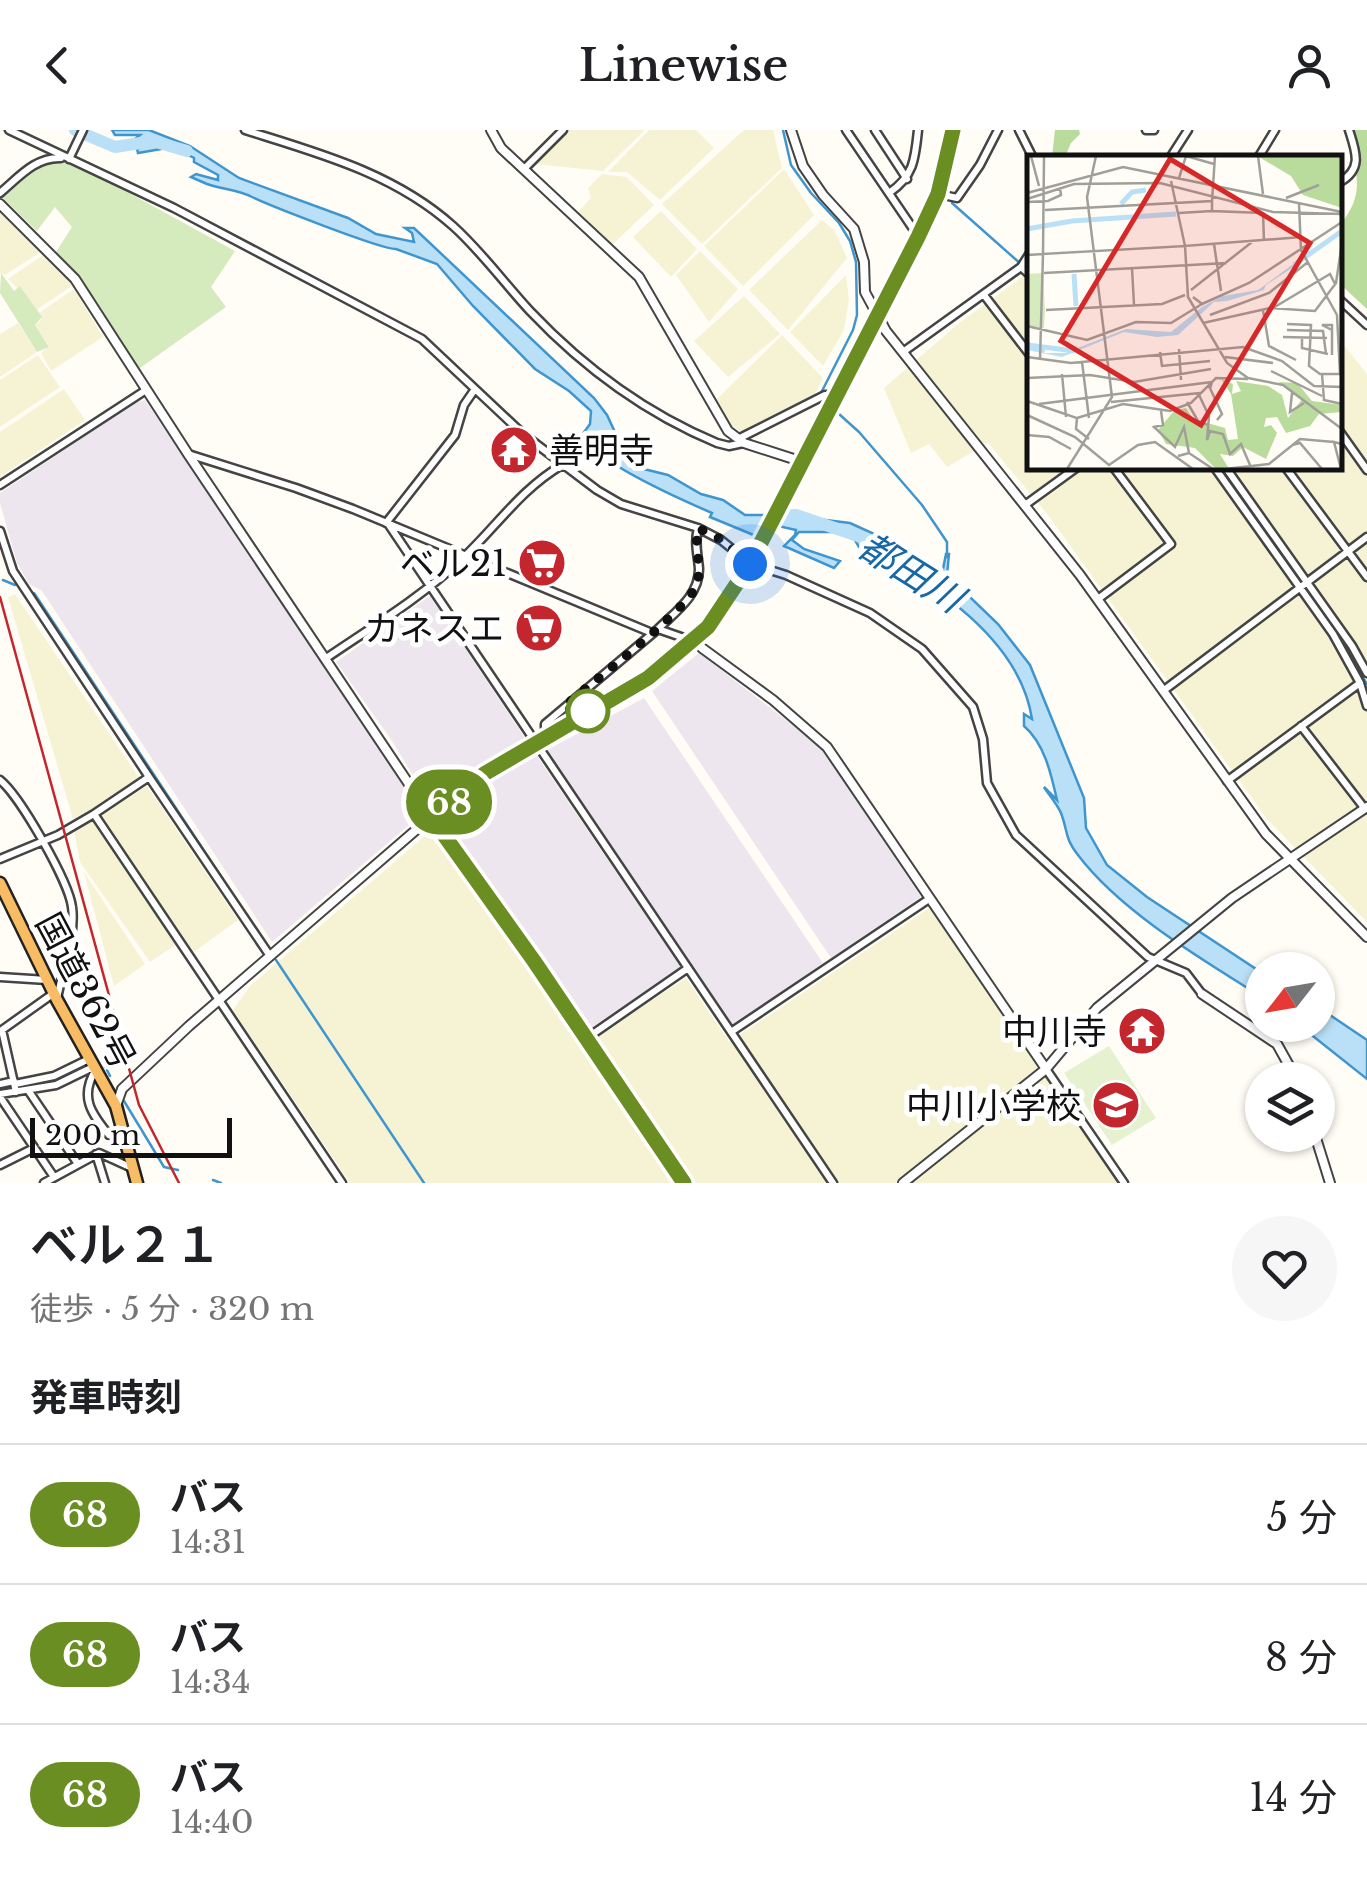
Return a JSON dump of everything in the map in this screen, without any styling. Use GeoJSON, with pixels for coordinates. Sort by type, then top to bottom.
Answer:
{"type":"FeatureCollection","features":[{"type":"Feature","properties":{"kind":"highway"},"geometry":{"type":"LineString","coordinates":[[684,1183],[431,817],[484,774],[648,678],[708,627],[751,562],[918,237],[938,194],[953,130]]}},
{"type":"Feature","properties":{"kind":"highway","name":"国道362号"},"geometry":{"type":"LineString","coordinates":[[0,883],[55,996],[116,1106],[137,1183]]}},
{"type":"Feature","properties":{"kind":"street"},"geometry":{"type":"LineString","coordinates":[[8,130],[174,208],[422,339],[562,466],[620,504],[698,528],[751,562],[870,614],[902,633],[939,665],[973,707],[979,719],[987,782],[1008,826],[1159,960],[1186,973],[1202,994],[1277,1044],[1286,1062]]}},
{"type":"Feature","properties":{"kind":"street"},"geometry":{"type":"LineString","coordinates":[[68,158],[83,130]]}},
{"type":"Feature","properties":{"kind":"street"},"geometry":{"type":"LineString","coordinates":[[245,130],[364,170],[412,195],[453,226],[582,361],[645,408],[717,444],[729,446],[825,395],[838,396]]}},
{"type":"Feature","properties":{"kind":"street"},"geometry":{"type":"LineString","coordinates":[[491,130],[501,148],[639,278],[728,431],[741,441],[803,462]]}},
{"type":"Feature","properties":{"kind":"street"},"geometry":{"type":"LineString","coordinates":[[524,169],[563,130]]}},
{"type":"Feature","properties":{"kind":"street"},"geometry":{"type":"LineString","coordinates":[[791,130],[803,166],[854,229],[864,262],[865,292],[877,318],[1098,599],[1266,834],[1367,938]]}},
{"type":"Feature","properties":{"kind":"street"},"geometry":{"type":"LineString","coordinates":[[846,130],[918,237]]}},
{"type":"Feature","properties":{"kind":"street"},"geometry":{"type":"LineString","coordinates":[[875,130],[907,179]]}},
{"type":"Feature","properties":{"kind":"street"},"geometry":{"type":"LineString","coordinates":[[889,193],[907,179],[914,166],[918,130]]}},
{"type":"Feature","properties":{"kind":"street"},"geometry":{"type":"LineString","coordinates":[[938,194],[957,198],[998,130]]}},
{"type":"Feature","properties":{"kind":"street"},"geometry":{"type":"LineString","coordinates":[[1019,130],[1032,155]]}},
{"type":"Feature","properties":{"kind":"street"},"geometry":{"type":"LineString","coordinates":[[1146,130],[1154,130]]}},
{"type":"Feature","properties":{"kind":"street"},"geometry":{"type":"LineString","coordinates":[[1172,155],[1188,130]]}},
{"type":"Feature","properties":{"kind":"street"},"geometry":{"type":"LineString","coordinates":[[1260,155],[1275,130]]}},
{"type":"Feature","properties":{"kind":"street"},"geometry":{"type":"LineString","coordinates":[[1342,181],[1350,176],[1357,163],[1349,130]]}},
{"type":"Feature","properties":{"kind":"street"},"geometry":{"type":"LineString","coordinates":[[0,193],[32,165],[47,158],[68,158]]}},
{"type":"Feature","properties":{"kind":"street"},"geometry":{"type":"LineString","coordinates":[[0,204],[75,279],[431,817],[219,999],[122,1089],[116,1106]]}},
{"type":"Feature","properties":{"kind":"street"},"geometry":{"type":"LineString","coordinates":[[904,352],[1025,262]]}},
{"type":"Feature","properties":{"kind":"street"},"geometry":{"type":"LineString","coordinates":[[984,295],[1027,351]]}},
{"type":"Feature","properties":{"kind":"street"},"geometry":{"type":"LineString","coordinates":[[1342,302],[1367,325]]}},
{"type":"Feature","properties":{"kind":"street"},"geometry":{"type":"LineString","coordinates":[[388,524],[455,435],[464,405],[475,389]]}},
{"type":"Feature","properties":{"kind":"street"},"geometry":{"type":"LineString","coordinates":[[0,485],[146,390]]}},
{"type":"Feature","properties":{"kind":"street"},"geometry":{"type":"LineString","coordinates":[[1342,435],[1367,470]]}},
{"type":"Feature","properties":{"kind":"street"},"geometry":{"type":"LineString","coordinates":[[188,454],[296,488],[655,631],[684,638]]}},
{"type":"Feature","properties":{"kind":"street"},"geometry":{"type":"LineString","coordinates":[[326,659],[431,586],[538,479],[562,466]]}},
{"type":"Feature","properties":{"kind":"street"},"geometry":{"type":"LineString","coordinates":[[1024,505],[1073,470]]}},
{"type":"Feature","properties":{"kind":"street"},"geometry":{"type":"LineString","coordinates":[[1098,599],[1172,544],[1116,470]]}},
{"type":"Feature","properties":{"kind":"street"},"geometry":{"type":"LineString","coordinates":[[1216,470],[1352,646],[1367,673]]}},
{"type":"Feature","properties":{"kind":"street"},"geometry":{"type":"LineString","coordinates":[[1227,470],[1333,634],[1360,684],[1367,706]]}},
{"type":"Feature","properties":{"kind":"street"},"geometry":{"type":"LineString","coordinates":[[1287,470],[1367,577]]}},
{"type":"Feature","properties":{"kind":"street"},"geometry":{"type":"LineString","coordinates":[[388,524],[540,739],[833,1183]]}},
{"type":"Feature","properties":{"kind":"street"},"geometry":{"type":"LineString","coordinates":[[540,739],[546,724],[655,631],[694,589],[699,568],[695,539],[698,528]]}},
{"type":"Feature","properties":{"kind":"street"},"geometry":{"type":"LineString","coordinates":[[0,531],[13,570],[270,956]]}},
{"type":"Feature","properties":{"kind":"street"},"geometry":{"type":"LineString","coordinates":[[1163,692],[1367,537]]}},
{"type":"Feature","properties":{"kind":"street"},"geometry":{"type":"LineString","coordinates":[[702,648],[822,741],[1124,1183]]}},
{"type":"Feature","properties":{"kind":"street"},"geometry":{"type":"LineString","coordinates":[[1227,781],[1360,684]]}},
{"type":"Feature","properties":{"kind":"street"},"geometry":{"type":"LineString","coordinates":[[903,1183],[1046,1069],[1098,1008],[1232,898],[1366,808],[1302,726]]}},
{"type":"Feature","properties":{"kind":"street"},"geometry":{"type":"LineString","coordinates":[[0,859],[94,814],[149,777]]}},
{"type":"Feature","properties":{"kind":"street"},"geometry":{"type":"LineString","coordinates":[[0,780],[17,796],[73,908],[55,996],[2,1030],[15,1086]]}},
{"type":"Feature","properties":{"kind":"street"},"geometry":{"type":"LineString","coordinates":[[94,814],[342,1183]]}},
{"type":"Feature","properties":{"kind":"street"},"geometry":{"type":"LineString","coordinates":[[732,1032],[929,899]]}},
{"type":"Feature","properties":{"kind":"street"},"geometry":{"type":"LineString","coordinates":[[586,1038],[688,968]]}},
{"type":"Feature","properties":{"kind":"street"},"geometry":{"type":"LineString","coordinates":[[0,977],[47,980]]}},
{"type":"Feature","properties":{"kind":"street"},"geometry":{"type":"LineString","coordinates":[[93,1064],[15,1086],[0,1096],[51,1181],[96,1154],[133,1168]]}},
{"type":"Feature","properties":{"kind":"street"},"geometry":{"type":"LineString","coordinates":[[0,1084],[28,1090],[56,1085],[93,1064]]}},
{"type":"Feature","properties":{"kind":"street"},"geometry":{"type":"LineString","coordinates":[[93,1064],[88,1108],[109,1135],[125,1138]]}},
{"type":"Feature","properties":{"kind":"street"},"geometry":{"type":"LineString","coordinates":[[28,1090],[78,1164]]}},
{"type":"Feature","properties":{"kind":"street"},"geometry":{"type":"LineString","coordinates":[[0,1164],[34,1148]]}},
{"type":"Feature","properties":{"kind":"street"},"geometry":{"type":"LineString","coordinates":[[1321,1152],[1330,1183]]}},
{"type":"Feature","properties":{"kind":"street"},"geometry":{"type":"LineString","coordinates":[[96,1154],[105,1183]]}},
{"type":"Feature","properties":{"kind":"shaded area"},"geometry":{"type":"Polygon","coordinates":[[[569,130],[645,130],[603,171],[535,164],[569,130]]]}},
{"type":"Feature","properties":{"kind":"shaded area"},"geometry":{"type":"Polygon","coordinates":[[[649,130],[696,130],[714,148],[660,200],[627,172],[608,172],[649,130]]]}},
{"type":"Feature","properties":{"kind":"shaded area"},"geometry":{"type":"Polygon","coordinates":[[[744,130],[773,130],[782,168],[702,244],[662,204],[744,130]]]}},
{"type":"Feature","properties":{"kind":"shaded area"},"geometry":{"type":"Polygon","coordinates":[[[784,169],[814,215],[743,286],[704,246],[784,169]]]}},
{"type":"Feature","properties":{"kind":"shaded area"},"geometry":{"type":"Polygon","coordinates":[[[602,174],[627,177],[654,205],[612,245],[578,212],[591,198],[588,188],[602,174]]]}},
{"type":"Feature","properties":{"kind":"shaded area"},"geometry":{"type":"Polygon","coordinates":[[[0,211],[42,251],[5,275],[0,273],[0,211]]]}},
{"type":"Feature","properties":{"kind":"shaded area"},"geometry":{"type":"Polygon","coordinates":[[[661,211],[697,249],[671,277],[633,237],[661,211]]]}},
{"type":"Feature","properties":{"kind":"shaded area"},"geometry":{"type":"Polygon","coordinates":[[[822,220],[834,230],[847,258],[788,330],[749,290],[822,220]]]}},
{"type":"Feature","properties":{"kind":"shaded area"},"geometry":{"type":"Polygon","coordinates":[[[700,251],[738,289],[709,322],[676,275],[700,251]]]}},
{"type":"Feature","properties":{"kind":"shaded area"},"geometry":{"type":"Polygon","coordinates":[[[46,253],[72,286],[36,310],[21,287],[8,279],[46,253]]]}},
{"type":"Feature","properties":{"kind":"shaded area"},"geometry":{"type":"Polygon","coordinates":[[[1027,273],[1027,470],[1342,470],[1342,343],[1367,374],[1367,922],[1267,819],[1048,515],[988,443],[947,467],[929,444],[911,453],[884,388],[958,324],[1027,273]]]}},
{"type":"Feature","properties":{"kind":"shaded area"},"geometry":{"type":"Polygon","coordinates":[[[846,275],[849,300],[844,330],[823,366],[790,332],[846,275]]]}},
{"type":"Feature","properties":{"kind":"shaded area"},"geometry":{"type":"Polygon","coordinates":[[[74,289],[103,337],[51,371],[41,353],[49,346],[35,325],[41,320],[39,313],[74,289]]]}},
{"type":"Feature","properties":{"kind":"shaded area"},"geometry":{"type":"Polygon","coordinates":[[[744,296],[780,334],[728,377],[694,341],[744,296]]]}},
{"type":"Feature","properties":{"kind":"shaded area"},"geometry":{"type":"Polygon","coordinates":[[[18,323],[37,352],[0,377],[0,334],[18,323]]]}},
{"type":"Feature","properties":{"kind":"shaded area"},"geometry":{"type":"Polygon","coordinates":[[[782,335],[823,378],[815,394],[742,432],[732,426],[717,399],[782,335]]]}},
{"type":"Feature","properties":{"kind":"shaded area"},"geometry":{"type":"Polygon","coordinates":[[[38,355],[60,387],[0,427],[0,380],[38,355]]]}},
{"type":"Feature","properties":{"kind":"shaded area"},"geometry":{"type":"Polygon","coordinates":[[[64,389],[85,420],[0,477],[0,432],[64,389]]]}},
{"type":"Feature","properties":{"kind":"shaded area"},"geometry":{"type":"Polygon","coordinates":[[[145,400],[423,813],[272,942],[42,591],[29,584],[17,563],[0,503],[0,493],[134,403],[145,400]]]}},
{"type":"Feature","properties":{"kind":"shaded area"},"geometry":{"type":"Polygon","coordinates":[[[15,594],[142,782],[73,819],[8,597],[15,594]]]}},
{"type":"Feature","properties":{"kind":"shaded area"},"geometry":{"type":"Polygon","coordinates":[[[430,596],[525,738],[476,770],[432,806],[336,662],[430,596]]]}},
{"type":"Feature","properties":{"kind":"shaded area"},"geometry":{"type":"Polygon","coordinates":[[[699,653],[821,747],[921,897],[831,958],[652,691],[699,653]]]}},
{"type":"Feature","properties":{"kind":"shaded area"},"geometry":{"type":"Polygon","coordinates":[[[644,698],[823,963],[733,1025],[547,750],[644,698]]]}},
{"type":"Feature","properties":{"kind":"shaded area"},"geometry":{"type":"Polygon","coordinates":[[[535,753],[681,967],[591,1028],[447,820],[499,776],[535,753]]]}},
{"type":"Feature","properties":{"kind":"shaded area"},"geometry":{"type":"Polygon","coordinates":[[[147,786],[238,920],[194,952],[100,816],[147,786]]]}},
{"type":"Feature","properties":{"kind":"shaded area"},"geometry":{"type":"Polygon","coordinates":[[[93,818],[178,943],[150,962],[80,862],[74,831],[93,818]]]}},
{"type":"Feature","properties":{"kind":"shaded area"},"geometry":{"type":"Polygon","coordinates":[[[426,835],[433,836],[582,1046],[686,978],[729,1042],[934,905],[1127,1183],[350,1183],[233,1010],[250,986],[426,835]]]}},
{"type":"Feature","properties":{"kind":"shaded area"},"geometry":{"type":"Polygon","coordinates":[[[84,872],[145,964],[114,986],[84,872]]]}},
{"type":"Feature","properties":{"kind":"green space"},"geometry":{"type":"Polygon","coordinates":[[[1055,130],[1079,130],[1066,155],[1052,155],[1055,130]]]}},
{"type":"Feature","properties":{"kind":"green space"},"geometry":{"type":"Polygon","coordinates":[[[1343,130],[1367,130],[1367,309],[1342,286],[1342,222],[1357,191],[1343,130]]]}},
{"type":"Feature","properties":{"kind":"green space"},"geometry":{"type":"Polygon","coordinates":[[[65,158],[235,251],[211,287],[226,307],[137,370],[56,252],[72,227],[55,207],[37,231],[0,195],[20,169],[65,158]]]}},
{"type":"Feature","properties":{"kind":"green space"},"geometry":{"type":"Polygon","coordinates":[[[1,273],[14,291],[20,286],[42,317],[35,325],[49,347],[37,352],[0,293],[1,273]]]}},
{"type":"Feature","properties":{"kind":"green space"},"geometry":{"type":"Polygon","coordinates":[[[1109,1046],[1156,1118],[1112,1145],[1064,1073],[1109,1046]]]}},
{"type":"Feature","properties":{"kind":"water"},"geometry":{"type":"Polygon","coordinates":[[[112,130],[149,130],[190,146],[239,178],[348,218],[376,234],[414,242],[412,233],[405,228],[414,228],[594,398],[607,415],[626,456],[644,469],[668,475],[701,494],[723,500],[745,515],[785,515],[850,523],[881,537],[915,564],[943,569],[949,554],[947,575],[998,624],[1030,665],[1084,798],[1086,828],[1107,865],[1147,897],[1245,962],[1245,986],[1140,915],[1078,855],[1059,810],[1044,787],[1057,800],[1042,750],[1024,726],[1024,714],[1032,719],[1011,664],[992,639],[945,597],[919,579],[866,553],[850,532],[799,532],[792,540],[804,549],[840,561],[834,568],[784,546],[796,530],[774,525],[756,536],[710,517],[712,513],[640,479],[590,446],[582,435],[590,424],[591,411],[535,369],[437,264],[207,184],[191,177],[196,174],[218,180],[218,175],[194,162],[194,158],[167,144],[167,148],[138,153],[137,149],[147,145],[135,139],[140,135],[115,135],[112,130]]]}},
{"type":"Feature","properties":{"kind":"water"},"geometry":{"type":"Polygon","coordinates":[[[1335,1018],[1367,1040],[1367,1079],[1320,1042],[1335,1042],[1335,1018]]]}},
{"type":"Feature","properties":{"kind":"waterway","name":"都田川"},"geometry":{"type":"LineString","coordinates":[[75,130],[115,147],[153,141],[187,151]]}},
{"type":"Feature","properties":{"kind":"waterway"},"geometry":{"type":"LineString","coordinates":[[783,130],[791,165],[839,223],[856,262],[857,315],[853,330],[821,393]]}},
{"type":"Feature","properties":{"kind":"waterway"},"geometry":{"type":"LineString","coordinates":[[952,203],[1022,265]]}},
{"type":"Feature","properties":{"kind":"waterway"},"geometry":{"type":"LineString","coordinates":[[839,414],[922,505],[947,542],[947,557]]}},
{"type":"Feature","properties":{"kind":"waterway"},"geometry":{"type":"LineString","coordinates":[[1221,470],[1302,585]]}},
{"type":"Feature","properties":{"kind":"waterway","name":"都田川"},"geometry":{"type":"LineString","coordinates":[[771,517],[796,515],[867,539]]}},
{"type":"Feature","properties":{"kind":"waterway"},"geometry":{"type":"LineString","coordinates":[[3,580],[15,585]]}},
{"type":"Feature","properties":{"kind":"waterway"},"geometry":{"type":"LineString","coordinates":[[34,593],[259,934]]}},
{"type":"Feature","properties":{"kind":"waterway"},"geometry":{"type":"LineString","coordinates":[[1315,604],[1367,684]]}},
{"type":"Feature","properties":{"kind":"waterway"},"geometry":{"type":"LineString","coordinates":[[276,960],[424,1183]]}},
{"type":"Feature","properties":{"kind":"waterway"},"geometry":{"type":"LineString","coordinates":[[103,1063],[105,1067]]}},
{"type":"Feature","properties":{"kind":"waterway"},"geometry":{"type":"LineString","coordinates":[[55,1078],[84,1065]]}},
{"type":"Feature","properties":{"kind":"waterway"},"geometry":{"type":"LineString","coordinates":[[107,1070],[110,1076]]}},
{"type":"Feature","properties":{"kind":"waterway"},"geometry":{"type":"LineString","coordinates":[[0,1089],[13,1087]]}},
{"type":"Feature","properties":{"kind":"waterway"},"geometry":{"type":"LineString","coordinates":[[124,1101],[164,1167],[178,1170]]}},
{"type":"Feature","properties":{"kind":"waterway"},"geometry":{"type":"LineString","coordinates":[[213,1180],[221,1183]]}},
{"type":"Feature","properties":{"kind":"railway"},"geometry":{"type":"LineString","coordinates":[[0,597],[139,1105],[179,1183]]}},
{"type":"Feature","properties":{"kind":"bus line","name":"68"},"geometry":{"type":"LineString","coordinates":[[684,1183],[431,817],[484,774],[648,678],[708,627],[737,589],[918,237],[938,194],[953,130]]}},
{"type":"Feature","properties":{"kind":"place","name":"善明寺"},"geometry":{"type":"Point","coordinates":[514,450]}},
{"type":"Feature","properties":{"kind":"place","name":"ベル21"},"geometry":{"type":"Point","coordinates":[542,563]}},
{"type":"Feature","properties":{"kind":"place","name":"カネスエ"},"geometry":{"type":"Point","coordinates":[539,628]}},
{"type":"Feature","properties":{"kind":"place","name":"中川寺"},"geometry":{"type":"Point","coordinates":[1142,1031]}},
{"type":"Feature","properties":{"kind":"place","name":"中川小学校"},"geometry":{"type":"Point","coordinates":[1116,1105]}},
{"type":"Feature","properties":{"kind":"route"},"geometry":{"type":"LineString","coordinates":[[588,711],[563,708],[658,629],[692,595],[698,580],[698,528],[722,540],[750,564]]}}]}
